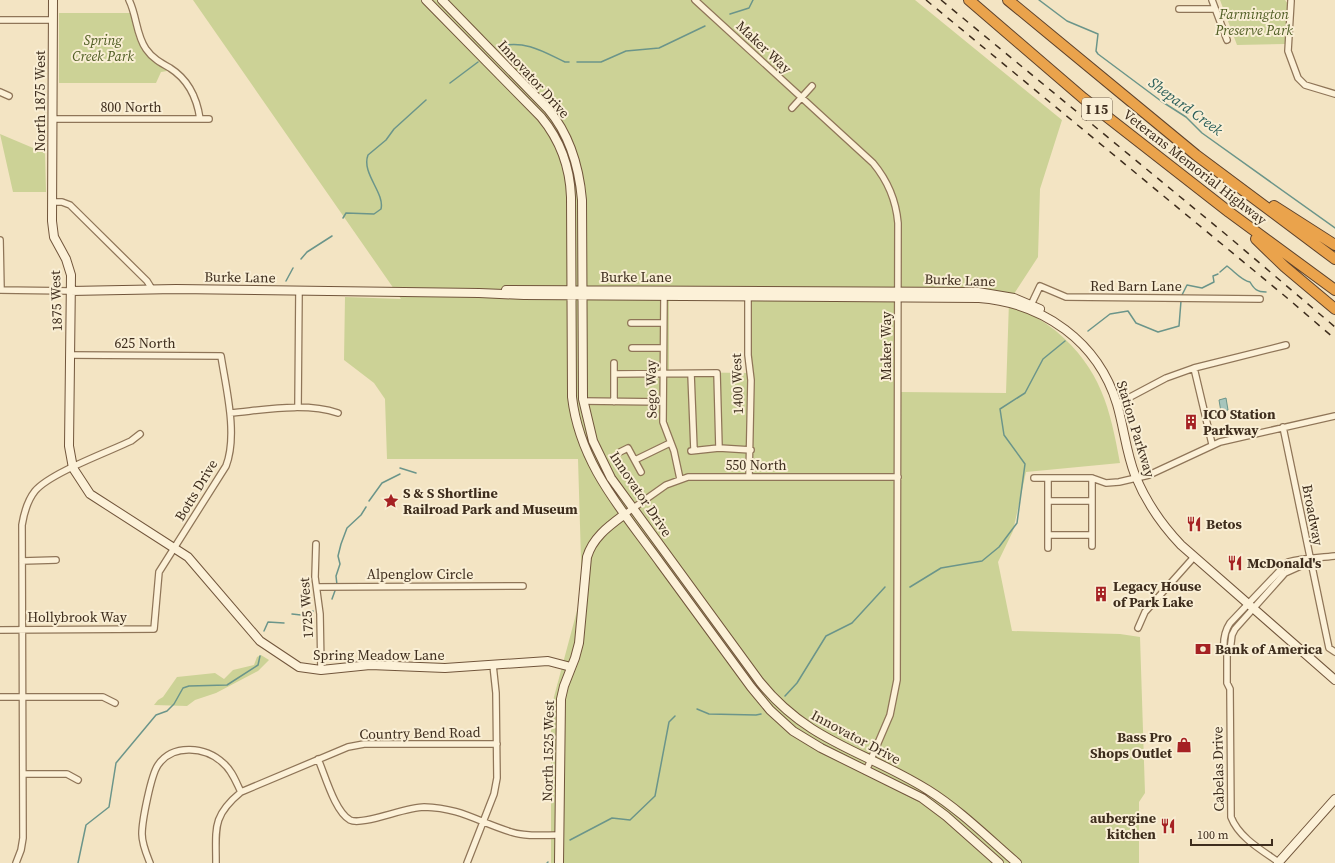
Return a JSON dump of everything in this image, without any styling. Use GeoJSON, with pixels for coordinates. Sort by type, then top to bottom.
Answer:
{"type":"FeatureCollection","features":[{"type":"Feature","properties":{"kind":"highway","name":"Veterans Memorial Highway"},"geometry":{"type":"LineString","coordinates":[[969,0],[1083,98],[1229,212],[1335,290]]}},
{"type":"Feature","properties":{"kind":"highway","name":"Veterans Memorial Highway"},"geometry":{"type":"LineString","coordinates":[[1008,0],[1196,155],[1335,259]]}},
{"type":"Feature","properties":{"kind":"highway"},"geometry":{"type":"LineString","coordinates":[[1196,155],[1335,245]]}},
{"type":"Feature","properties":{"kind":"highway"},"geometry":{"type":"LineString","coordinates":[[1229,212],[1285,267],[1335,309]]}},
{"type":"Feature","properties":{"kind":"street","name":"North 1875 West"},"geometry":{"type":"LineString","coordinates":[[52,202],[53,0]]}},
{"type":"Feature","properties":{"kind":"street"},"geometry":{"type":"LineString","coordinates":[[129,0],[136,16],[140,36],[146,49],[153,57],[181,76],[188,84],[197,103],[200,119]]}},
{"type":"Feature","properties":{"kind":"street","name":"Innovator Drive"},"geometry":{"type":"LineString","coordinates":[[426,0],[541,117],[558,143],[566,164],[571,188],[571,388],[578,430],[593,468],[751,687],[770,710],[803,737],[911,792],[932,805],[999,863]]}},
{"type":"Feature","properties":{"kind":"street","name":"Innovator Drive"},"geometry":{"type":"LineString","coordinates":[[442,0],[548,109],[567,137],[578,168],[581,190],[583,401],[589,430],[597,452],[611,478],[632,509],[774,698],[813,731],[917,783],[937,796],[1017,863]]}},
{"type":"Feature","properties":{"kind":"street","name":"Maker Way"},"geometry":{"type":"LineString","coordinates":[[695,0],[872,163],[883,176],[895,203],[898,223],[897,685],[890,715],[866,770]]}},
{"type":"Feature","properties":{"kind":"street"},"geometry":{"type":"LineString","coordinates":[[1212,0],[1227,40]]}},
{"type":"Feature","properties":{"kind":"street"},"geometry":{"type":"LineString","coordinates":[[1292,0],[1288,51],[1298,78],[1305,85],[1335,94]]}},
{"type":"Feature","properties":{"kind":"street"},"geometry":{"type":"LineString","coordinates":[[1179,9],[1215,9]]}},
{"type":"Feature","properties":{"kind":"street"},"geometry":{"type":"LineString","coordinates":[[0,20],[53,20]]}},
{"type":"Feature","properties":{"kind":"street"},"geometry":{"type":"LineString","coordinates":[[792,108],[812,86]]}},
{"type":"Feature","properties":{"kind":"street"},"geometry":{"type":"LineString","coordinates":[[0,92],[9,96]]}},
{"type":"Feature","properties":{"kind":"street","name":"800 North"},"geometry":{"type":"LineString","coordinates":[[52,119],[209,119]]}},
{"type":"Feature","properties":{"kind":"street"},"geometry":{"type":"LineString","coordinates":[[52,202],[62,202],[70,205],[147,281],[152,289]]}},
{"type":"Feature","properties":{"kind":"street","name":"1875 West"},"geometry":{"type":"LineString","coordinates":[[52,202],[54,237],[69,266],[69,446],[73,468]]}},
{"type":"Feature","properties":{"kind":"street"},"geometry":{"type":"LineString","coordinates":[[0,240],[0,290]]}},
{"type":"Feature","properties":{"kind":"street","name":"Red Barn Lane"},"geometry":{"type":"LineString","coordinates":[[1031,307],[1040,286],[1066,297],[1260,299]]}},
{"type":"Feature","properties":{"kind":"street","name":"Burke Lane"},"geometry":{"type":"LineString","coordinates":[[0,290],[70,291],[152,289],[479,293],[571,292],[664,296],[748,294]]}},
{"type":"Feature","properties":{"kind":"street"},"geometry":{"type":"LineString","coordinates":[[298,407],[299,291]]}},
{"type":"Feature","properties":{"kind":"street","name":"Burke Lane"},"geometry":{"type":"LineString","coordinates":[[582,293],[898,295],[986,299],[1031,307],[1050,319]]}},
{"type":"Feature","properties":{"kind":"street","name":"1400 West"},"geometry":{"type":"LineString","coordinates":[[748,294],[748,348],[751,376],[751,450],[749,477]]}},
{"type":"Feature","properties":{"kind":"street","name":"Sego Way"},"geometry":{"type":"LineString","coordinates":[[664,296],[663,422],[674,451],[680,479]]}},
{"type":"Feature","properties":{"kind":"street","name":"Station Parkway"},"geometry":{"type":"LineString","coordinates":[[1050,319],[1074,336],[1093,357],[1105,376],[1117,404],[1128,453],[1136,478],[1148,503],[1173,537],[1335,680]]}},
{"type":"Feature","properties":{"kind":"street"},"geometry":{"type":"LineString","coordinates":[[630,323],[663,323]]}},
{"type":"Feature","properties":{"kind":"street"},"geometry":{"type":"LineString","coordinates":[[1117,404],[1166,378],[1194,368],[1286,345]]}},
{"type":"Feature","properties":{"kind":"street"},"geometry":{"type":"LineString","coordinates":[[632,348],[663,348]]}},
{"type":"Feature","properties":{"kind":"street","name":"625 North"},"geometry":{"type":"LineString","coordinates":[[70,355],[221,356]]}},
{"type":"Feature","properties":{"kind":"street","name":"Botts Drive"},"geometry":{"type":"LineString","coordinates":[[154,629],[159,572],[226,466],[230,452],[230,413],[221,356]]}},
{"type":"Feature","properties":{"kind":"street"},"geometry":{"type":"LineString","coordinates":[[614,363],[614,402]]}},
{"type":"Feature","properties":{"kind":"street"},"geometry":{"type":"LineString","coordinates":[[1194,368],[1212,444]]}},
{"type":"Feature","properties":{"kind":"street"},"geometry":{"type":"LineString","coordinates":[[614,374],[717,373],[719,448]]}},
{"type":"Feature","properties":{"kind":"street"},"geometry":{"type":"LineString","coordinates":[[691,374],[693,450],[719,448],[751,450]]}},
{"type":"Feature","properties":{"kind":"street"},"geometry":{"type":"LineString","coordinates":[[583,401],[663,402]]}},
{"type":"Feature","properties":{"kind":"street"},"geometry":{"type":"LineString","coordinates":[[230,413],[298,407],[324,408],[338,413]]}},
{"type":"Feature","properties":{"kind":"street"},"geometry":{"type":"LineString","coordinates":[[1034,478],[1092,478],[1110,483],[1136,478],[1149,475],[1212,444],[1335,416]]}},
{"type":"Feature","properties":{"kind":"street","name":"Broadway"},"geometry":{"type":"LineString","coordinates":[[1283,427],[1310,560],[1330,648],[1335,652]]}},
{"type":"Feature","properties":{"kind":"street"},"geometry":{"type":"LineString","coordinates":[[16,863],[21,850],[23,838],[23,520],[30,498],[42,484],[131,441],[140,434]]}},
{"type":"Feature","properties":{"kind":"street"},"geometry":{"type":"LineString","coordinates":[[635,460],[670,442]]}},
{"type":"Feature","properties":{"kind":"street"},"geometry":{"type":"LineString","coordinates":[[620,452],[628,448],[641,472]]}},
{"type":"Feature","properties":{"kind":"street","name":"Spring Meadow Lane"},"geometry":{"type":"LineString","coordinates":[[73,468],[83,486],[98,500],[188,557],[260,641],[300,667],[321,670],[370,666],[446,668],[548,661],[571,667]]}},
{"type":"Feature","properties":{"kind":"street","name":"550 North"},"geometry":{"type":"LineString","coordinates":[[625,514],[666,485],[680,479],[693,477],[898,477]]}},
{"type":"Feature","properties":{"kind":"street"},"geometry":{"type":"LineString","coordinates":[[1048,478],[1048,548]]}},
{"type":"Feature","properties":{"kind":"street"},"geometry":{"type":"LineString","coordinates":[[1092,478],[1092,546]]}},
{"type":"Feature","properties":{"kind":"street"},"geometry":{"type":"LineString","coordinates":[[1048,501],[1092,501]]}},
{"type":"Feature","properties":{"kind":"street","name":"North 1525 West"},"geometry":{"type":"LineString","coordinates":[[559,863],[560,705],[564,686],[579,643],[588,552],[597,537],[625,514]]}},
{"type":"Feature","properties":{"kind":"street"},"geometry":{"type":"LineString","coordinates":[[1048,535],[1092,535]]}},
{"type":"Feature","properties":{"kind":"street","name":"1725 West"},"geometry":{"type":"LineString","coordinates":[[316,544],[317,587],[320,614],[321,670]]}},
{"type":"Feature","properties":{"kind":"street"},"geometry":{"type":"LineString","coordinates":[[1310,560],[1335,556]]}},
{"type":"Feature","properties":{"kind":"street"},"geometry":{"type":"LineString","coordinates":[[1138,628],[1145,612],[1194,557]]}},
{"type":"Feature","properties":{"kind":"street"},"geometry":{"type":"LineString","coordinates":[[22,561],[56,560]]}},
{"type":"Feature","properties":{"kind":"street","name":"Cabelas Drive"},"geometry":{"type":"LineString","coordinates":[[1279,863],[1265,854],[1241,833],[1231,817],[1230,689],[1227,683],[1227,654],[1230,651],[1233,632],[1251,607],[1285,573],[1306,564],[1310,560]]}},
{"type":"Feature","properties":{"kind":"street","name":"Alpenglow Circle"},"geometry":{"type":"LineString","coordinates":[[317,587],[523,586]]}},
{"type":"Feature","properties":{"kind":"street","name":"Hollybrook Way"},"geometry":{"type":"LineString","coordinates":[[0,630],[154,629]]}},
{"type":"Feature","properties":{"kind":"street"},"geometry":{"type":"LineString","coordinates":[[467,863],[496,786],[496,693],[492,665]]}},
{"type":"Feature","properties":{"kind":"street"},"geometry":{"type":"LineString","coordinates":[[0,697],[103,697],[115,703]]}},
{"type":"Feature","properties":{"kind":"street","name":"Country Bend Road"},"geometry":{"type":"LineString","coordinates":[[216,863],[216,830],[219,817],[226,804],[240,792],[348,747],[364,744],[497,744]]}},
{"type":"Feature","properties":{"kind":"street"},"geometry":{"type":"LineString","coordinates":[[150,863],[143,845],[142,833],[152,776],[158,764],[169,754],[183,749],[213,755],[224,763],[232,774],[240,792]]}},
{"type":"Feature","properties":{"kind":"street"},"geometry":{"type":"LineString","coordinates":[[318,759],[341,814],[351,821],[364,821],[401,810],[422,807],[462,812],[511,832],[524,835],[560,835]]}},
{"type":"Feature","properties":{"kind":"street"},"geometry":{"type":"LineString","coordinates":[[23,774],[67,774],[78,780]]}},
{"type":"Feature","properties":{"kind":"street"},"geometry":{"type":"LineString","coordinates":[[1279,863],[1335,798]]}},
{"type":"Feature","properties":{"kind":"green space"},"geometry":{"type":"Polygon","coordinates":[[[193,0],[915,0],[1062,120],[1040,189],[1038,257],[1010,300],[1056,331],[1084,360],[1101,391],[1107,407],[1120,463],[1026,472],[1013,531],[998,562],[1012,631],[1120,634],[1140,637],[1145,793],[1139,802],[1139,863],[551,863],[551,708],[582,592],[578,459],[387,459],[385,399],[374,383],[344,360],[345,297],[401,299],[193,0]],[[669,301],[669,372],[749,373],[749,301],[669,301]],[[1009,301],[898,302],[900,392],[1006,393],[1009,301]]]}},
{"type":"Feature","properties":{"kind":"green space","name":"Farmington Preserve Park"},"geometry":{"type":"Polygon","coordinates":[[[1220,0],[1285,0],[1288,4],[1285,44],[1237,45],[1220,0]]]}},
{"type":"Feature","properties":{"kind":"green space","name":"Spring Creek Park"},"geometry":{"type":"Polygon","coordinates":[[[59,13],[131,13],[134,30],[143,50],[151,59],[167,71],[161,72],[156,83],[59,83],[59,13]]]}},
{"type":"Feature","properties":{"kind":"green space"},"geometry":{"type":"Polygon","coordinates":[[[0,134],[45,153],[46,192],[13,192],[0,134]]]}},
{"type":"Feature","properties":{"kind":"green space"},"geometry":{"type":"Polygon","coordinates":[[[261,655],[269,660],[258,671],[216,693],[195,700],[187,706],[154,705],[163,697],[177,677],[215,673],[224,679],[233,670],[254,665],[257,657],[261,655]]]}},
{"type":"Feature","properties":{"kind":"water"},"geometry":{"type":"Polygon","coordinates":[[[1226,398],[1228,410],[1221,412],[1219,400],[1226,398]]]}},
{"type":"Feature","properties":{"kind":"waterway","name":"Shepard Creek"},"geometry":{"type":"LineString","coordinates":[[730,14],[749,8],[753,0]]}},
{"type":"Feature","properties":{"kind":"waterway","name":"Shepard Creek"},"geometry":{"type":"LineString","coordinates":[[1039,0],[1067,21],[1098,34],[1096,51],[1098,54],[1161,101],[1186,117],[1202,133],[1335,228]]}},
{"type":"Feature","properties":{"kind":"waterway","name":"Shepard Creek"},"geometry":{"type":"LineString","coordinates":[[577,62],[601,62],[626,51],[659,48],[705,26]]}},
{"type":"Feature","properties":{"kind":"waterway","name":"Shepard Creek"},"geometry":{"type":"LineString","coordinates":[[501,46],[526,46],[542,51],[565,62],[569,62]]}},
{"type":"Feature","properties":{"kind":"waterway","name":"Shepard Creek"},"geometry":{"type":"LineString","coordinates":[[450,83],[478,62]]}},
{"type":"Feature","properties":{"kind":"waterway","name":"Shepard Creek"},"geometry":{"type":"LineString","coordinates":[[343,218],[346,213],[374,214],[381,209],[380,196],[368,169],[368,155],[386,140],[394,129],[426,100]]}},
{"type":"Feature","properties":{"kind":"waterway","name":"Shepard Creek"},"geometry":{"type":"LineString","coordinates":[[301,259],[307,252],[332,236]]}},
{"type":"Feature","properties":{"kind":"waterway","name":"Shepard Creek"},"geometry":{"type":"LineString","coordinates":[[1220,272],[1227,266],[1241,278],[1250,282],[1256,290],[1266,292]]}},
{"type":"Feature","properties":{"kind":"waterway","name":"Shepard Creek"},"geometry":{"type":"LineString","coordinates":[[286,281],[293,268]]}},
{"type":"Feature","properties":{"kind":"waterway","name":"Shepard Creek"},"geometry":{"type":"LineString","coordinates":[[1182,295],[1187,285],[1202,288],[1214,282],[1213,276],[1218,274]]}},
{"type":"Feature","properties":{"kind":"waterway","name":"Shepard Creek"},"geometry":{"type":"LineString","coordinates":[[1088,331],[1110,314],[1128,311],[1136,323],[1158,332],[1179,326],[1181,301]]}},
{"type":"Feature","properties":{"kind":"waterway","name":"Shepard Creek"},"geometry":{"type":"LineString","coordinates":[[910,587],[941,568],[982,561],[999,547],[1017,523],[1025,464],[1004,435],[1000,409],[1025,393],[1043,359],[1065,341]]}},
{"type":"Feature","properties":{"kind":"waterway"},"geometry":{"type":"LineString","coordinates":[[400,468],[416,473]]}},
{"type":"Feature","properties":{"kind":"waterway"},"geometry":{"type":"LineString","coordinates":[[369,501],[382,483],[400,474]]}},
{"type":"Feature","properties":{"kind":"waterway"},"geometry":{"type":"LineString","coordinates":[[337,585],[336,576],[340,564],[338,556],[341,544],[347,528],[361,515],[366,507]]}},
{"type":"Feature","properties":{"kind":"waterway","name":"Shepard Creek"},"geometry":{"type":"LineString","coordinates":[[785,696],[797,683],[826,636],[852,623],[885,587]]}},
{"type":"Feature","properties":{"kind":"waterway"},"geometry":{"type":"LineString","coordinates":[[332,599],[336,588]]}},
{"type":"Feature","properties":{"kind":"waterway"},"geometry":{"type":"LineString","coordinates":[[292,614],[301,615],[313,611]]}},
{"type":"Feature","properties":{"kind":"waterway"},"geometry":{"type":"LineString","coordinates":[[264,631],[268,622],[284,623]]}},
{"type":"Feature","properties":{"kind":"waterway"},"geometry":{"type":"LineString","coordinates":[[78,863],[86,825],[109,807],[116,763],[156,715],[167,711],[174,704],[183,688],[189,686],[227,685],[258,665],[260,656]]}},
{"type":"Feature","properties":{"kind":"waterway","name":"Shepard Creek"},"geometry":{"type":"LineString","coordinates":[[697,709],[709,714],[761,714]]}},
{"type":"Feature","properties":{"kind":"waterway","name":"Shepard Creek"},"geometry":{"type":"LineString","coordinates":[[570,840],[612,818],[630,820],[655,796],[669,722],[675,716]]}},
{"type":"Feature","properties":{"kind":"railway"},"geometry":{"type":"LineString","coordinates":[[926,0],[1335,339]]}},
{"type":"Feature","properties":{"kind":"railway"},"geometry":{"type":"LineString","coordinates":[[941,0],[1229,237],[1335,327]]}},
{"type":"Feature","properties":{"kind":"place","name":"ICO Station Parkway"},"geometry":{"type":"Point","coordinates":[1191,422]}},
{"type":"Feature","properties":{"kind":"place","name":"S & S Shortline Railroad Park and Museum"},"geometry":{"type":"Point","coordinates":[391,501]}},
{"type":"Feature","properties":{"kind":"place","name":"Betos"},"geometry":{"type":"Point","coordinates":[1194,524]}},
{"type":"Feature","properties":{"kind":"place","name":"McDonald's"},"geometry":{"type":"Point","coordinates":[1235,563]}},
{"type":"Feature","properties":{"kind":"place","name":"Legacy House of Park Lake"},"geometry":{"type":"Point","coordinates":[1101,594]}},
{"type":"Feature","properties":{"kind":"place","name":"Bank of America"},"geometry":{"type":"Point","coordinates":[1203,649]}},
{"type":"Feature","properties":{"kind":"place","name":"Bass Pro Shops Outlet"},"geometry":{"type":"Point","coordinates":[1184,745]}},
{"type":"Feature","properties":{"kind":"place","name":"aubergine kitchen"},"geometry":{"type":"Point","coordinates":[1168,826]}}]}
